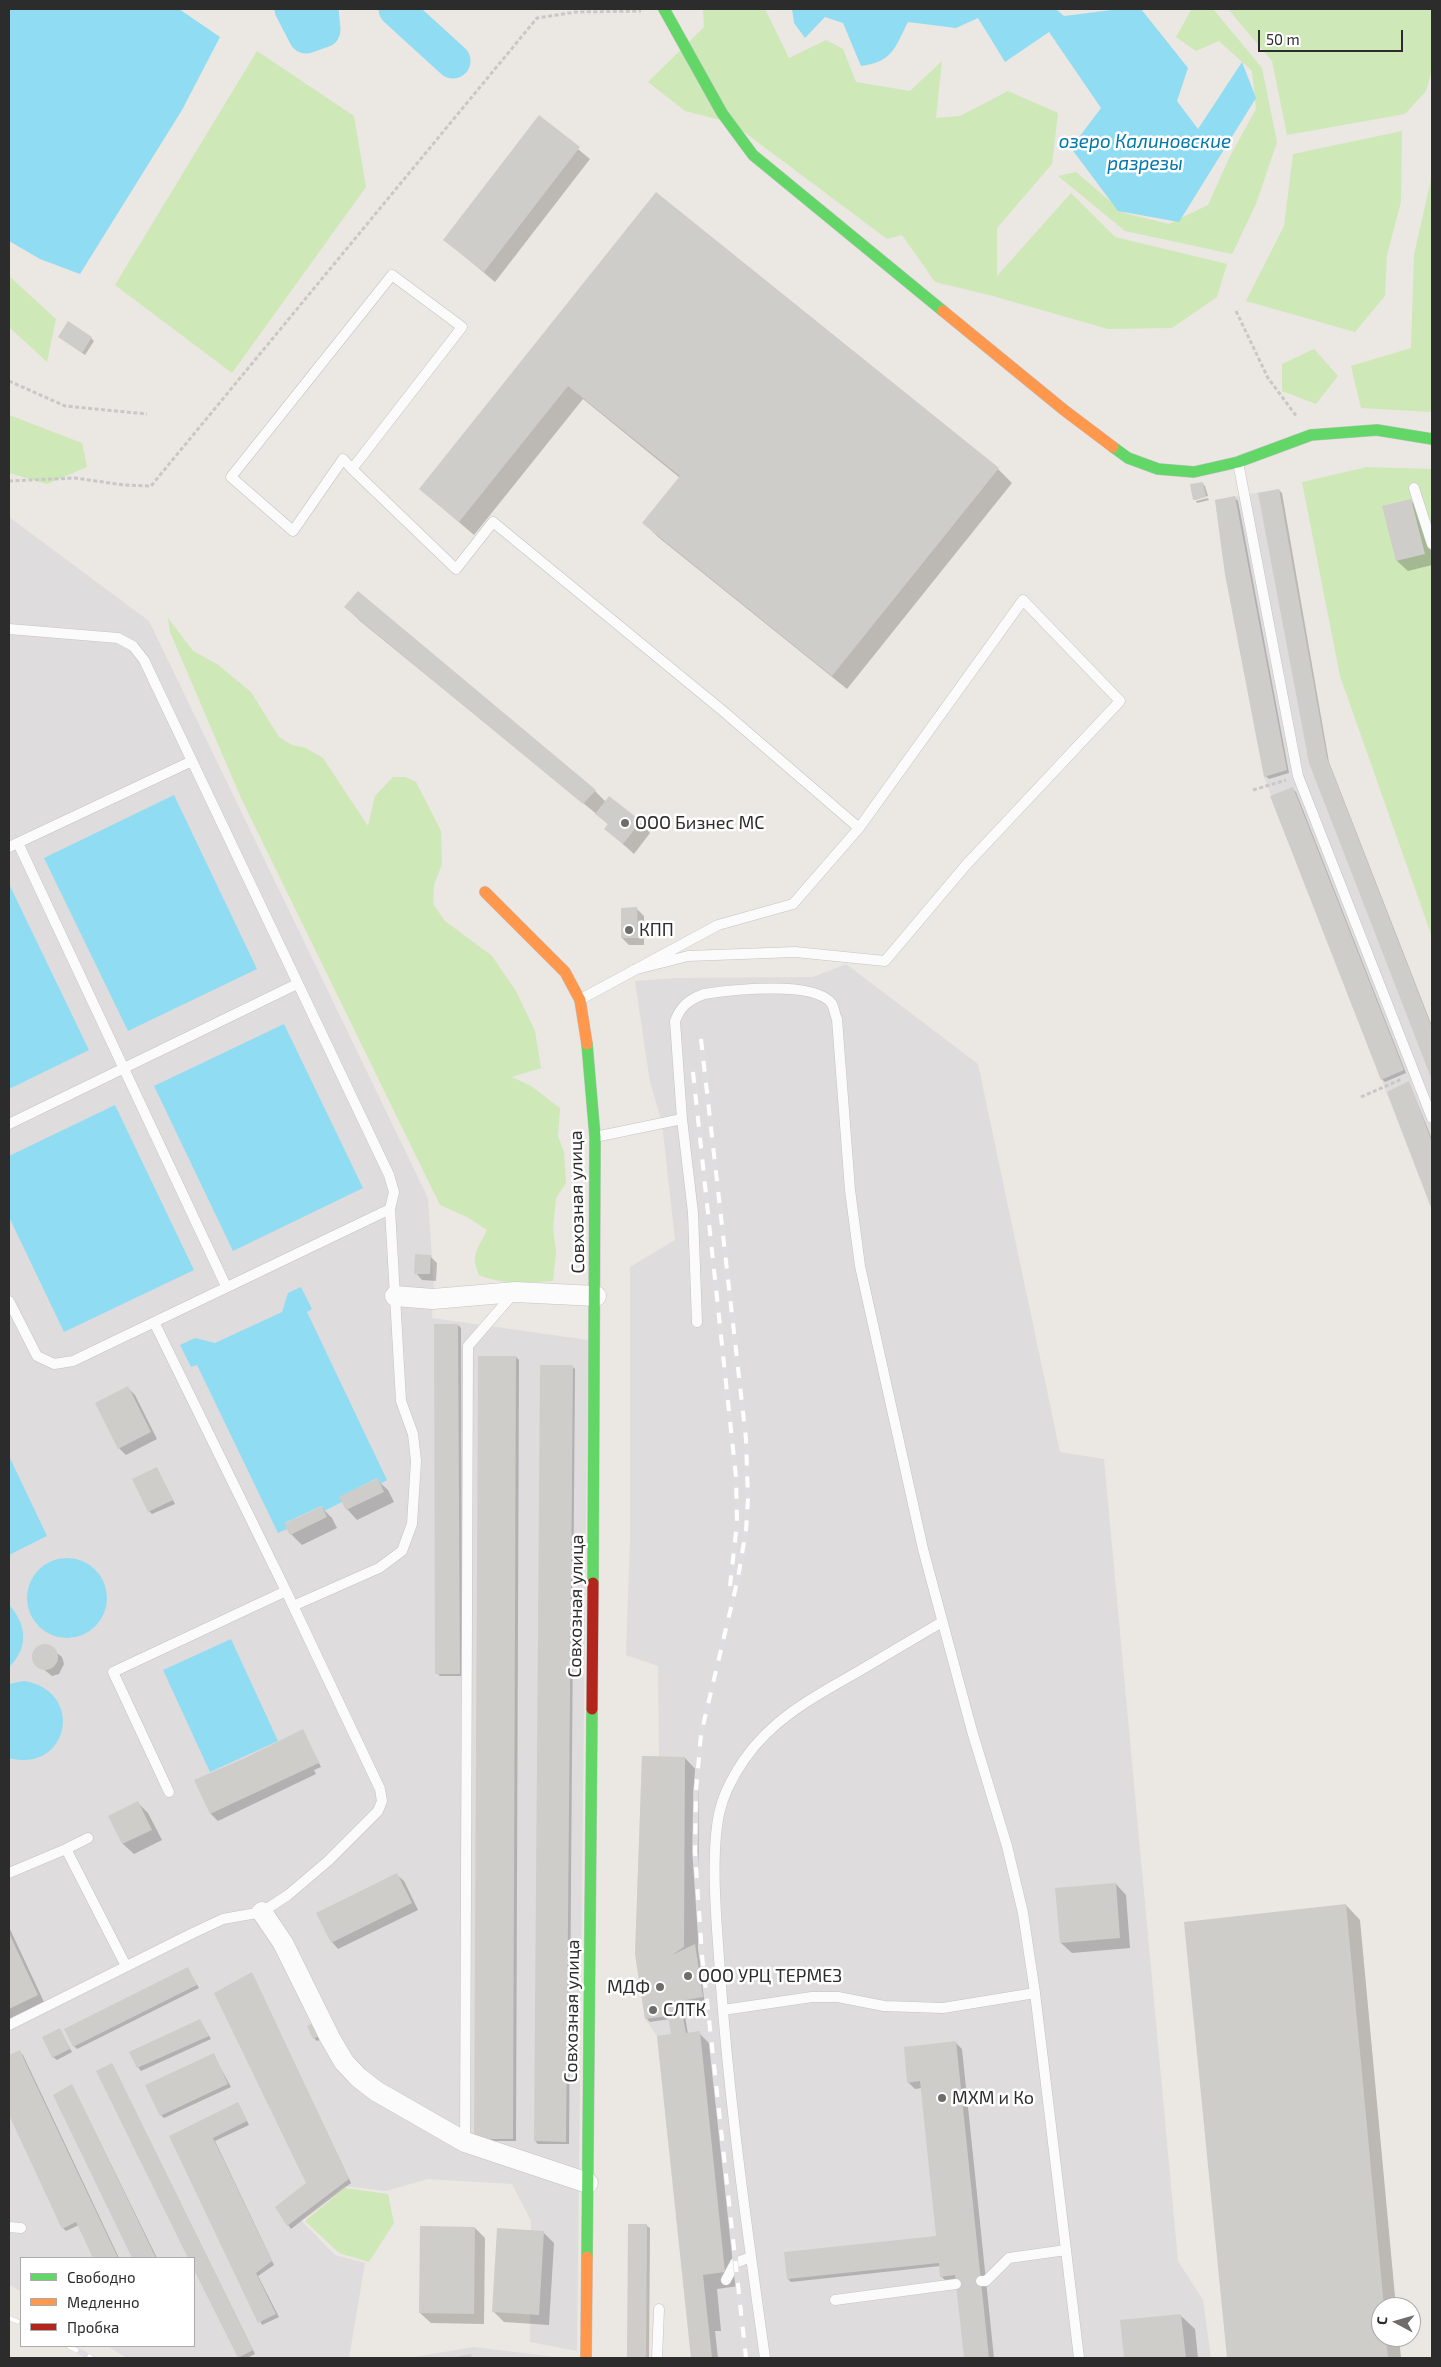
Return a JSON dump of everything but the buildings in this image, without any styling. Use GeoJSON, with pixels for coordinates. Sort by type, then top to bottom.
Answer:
{"type":"FeatureCollection","features":[{"type":"Feature","properties":{"kind":"street"},"geometry":{"type":"LineString","coordinates":[[664,9],[722,113],[753,155],[1064,410],[1128,458],[1158,469],[1194,472],[1238,462],[1311,435],[1377,430],[1432,439]]}},
{"type":"Feature","properties":{"kind":"street","name":"Совхозная улица"},"geometry":{"type":"LineString","coordinates":[[486,892],[565,972],[580,1000],[586,1028],[595,1137],[596,1296],[586,2358]]}},
{"type":"Feature","properties":{"kind":"street"},"geometry":{"type":"LineString","coordinates":[[395,1296],[433,1299],[515,1292],[596,1296]]}},
{"type":"Feature","properties":{"kind":"street"},"geometry":{"type":"LineString","coordinates":[[262,1912],[283,1943],[344,2062],[358,2077],[376,2091],[465,2142],[588,2184]]}},
{"type":"Feature","properties":{"kind":"lane"},"geometry":{"type":"LineString","coordinates":[[352,469],[462,327],[392,274],[231,477],[292,531],[342,459],[352,469],[456,569],[493,522],[723,711],[859,828]]}},
{"type":"Feature","properties":{"kind":"lane"},"geometry":{"type":"LineString","coordinates":[[1238,462],[1298,776],[1432,1118]]}},
{"type":"Feature","properties":{"kind":"lane"},"geometry":{"type":"LineString","coordinates":[[1414,488],[1432,544]]}},
{"type":"Feature","properties":{"kind":"lane"},"geometry":{"type":"LineString","coordinates":[[580,1000],[633,970],[718,925],[793,904],[859,828],[1023,600],[1120,701],[966,865],[885,961],[794,952],[688,956],[633,970]]}},
{"type":"Feature","properties":{"kind":"lane"},"geometry":{"type":"LineString","coordinates":[[9,629],[118,638],[133,646],[144,660],[389,1175],[394,1192],[390,1209],[401,1401],[413,1434],[416,1461],[412,1524],[402,1550],[378,1568],[293,1606]]}},
{"type":"Feature","properties":{"kind":"lane"},"geometry":{"type":"LineString","coordinates":[[192,761],[13,845],[124,1068],[226,1286]]}},
{"type":"Feature","properties":{"kind":"lane"},"geometry":{"type":"LineString","coordinates":[[9,1124],[297,984]]}},
{"type":"Feature","properties":{"kind":"lane"},"geometry":{"type":"LineString","coordinates":[[698,1322],[693,1213],[682,1119],[675,1021],[680,1008],[692,999],[718,992],[787,989],[820,995],[832,1004],[837,1019],[850,1190],[860,1266],[923,1549],[972,1731],[1007,1846],[1023,1913],[1035,1993],[1079,2358]]}},
{"type":"Feature","properties":{"kind":"lane"},"geometry":{"type":"LineString","coordinates":[[595,1137],[682,1119]]}},
{"type":"Feature","properties":{"kind":"lane"},"geometry":{"type":"LineString","coordinates":[[9,1300],[27,1340],[37,1356],[54,1364],[72,1361],[390,1209]]}},
{"type":"Feature","properties":{"kind":"lane"},"geometry":{"type":"LineString","coordinates":[[465,2142],[468,1346],[515,1292]]}},
{"type":"Feature","properties":{"kind":"lane"},"geometry":{"type":"LineString","coordinates":[[9,2025],[223,1919],[262,1912],[295,1889],[335,1854],[374,1816],[382,1801],[375,1777],[154,1322]]}},
{"type":"Feature","properties":{"kind":"lane"},"geometry":{"type":"LineString","coordinates":[[169,1792],[113,1672],[286,1591]]}},
{"type":"Feature","properties":{"kind":"lane"},"geometry":{"type":"LineString","coordinates":[[765,2358],[751,2257],[723,2010],[717,1931],[716,1854],[719,1814],[728,1786],[744,1759],[770,1729],[798,1706],[942,1622]]}},
{"type":"Feature","properties":{"kind":"lane"},"geometry":{"type":"LineString","coordinates":[[9,1873],[88,1838]]}},
{"type":"Feature","properties":{"kind":"lane"},"geometry":{"type":"LineString","coordinates":[[66,1849],[126,1966]]}},
{"type":"Feature","properties":{"kind":"lane"},"geometry":{"type":"LineString","coordinates":[[723,2010],[812,1997],[838,1997],[893,2006],[943,2008],[1035,1993]]}},
{"type":"Feature","properties":{"kind":"lane"},"geometry":{"type":"LineString","coordinates":[[9,2227],[21,2228]]}},
{"type":"Feature","properties":{"kind":"lane"},"geometry":{"type":"LineString","coordinates":[[981,2281],[986,2280],[1009,2258],[1066,2250]]}},
{"type":"Feature","properties":{"kind":"lane"},"geometry":{"type":"LineString","coordinates":[[726,2280],[736,2263],[751,2257]]}},
{"type":"Feature","properties":{"kind":"lane"},"geometry":{"type":"LineString","coordinates":[[835,2300],[956,2284]]}},
{"type":"Feature","properties":{"kind":"lane"},"geometry":{"type":"LineString","coordinates":[[657,2358],[659,2308]]}},
{"type":"Feature","properties":{"kind":"path"},"geometry":{"type":"LineString","coordinates":[[9,481],[75,478],[124,486],[151,486],[537,18],[576,11],[664,9]]}},
{"type":"Feature","properties":{"kind":"path"},"geometry":{"type":"LineString","coordinates":[[1236,311],[1268,378],[1311,435]]}},
{"type":"Feature","properties":{"kind":"path"},"geometry":{"type":"LineString","coordinates":[[10,381],[65,406],[147,414]]}},
{"type":"Feature","properties":{"kind":"path"},"geometry":{"type":"LineString","coordinates":[[1253,790],[1298,776]]}},
{"type":"Feature","properties":{"kind":"path"},"geometry":{"type":"LineString","coordinates":[[1361,1097],[1414,1073]]}},
{"type":"Feature","properties":{"kind":"shaded area"},"geometry":{"type":"Polygon","coordinates":[[[1279,489],[1327,758],[1432,1028],[1432,1210],[1264,777],[1225,574],[1215,500],[1279,489]]]}},
{"type":"Feature","properties":{"kind":"shaded area"},"geometry":{"type":"Polygon","coordinates":[[[9,517],[149,621],[428,1198],[434,1290],[432,1318],[588,1340],[577,2351],[530,2342],[531,2221],[512,2184],[428,2179],[386,2191],[344,2186],[301,2220],[335,2255],[365,2263],[349,2358],[127,2358],[109,2347],[195,2347],[195,2257],[20,2257],[20,2291],[9,2284],[9,517]]]}},
{"type":"Feature","properties":{"kind":"shaded area"},"geometry":{"type":"Polygon","coordinates":[[[846,964],[978,1064],[1060,1452],[1104,1459],[1178,2261],[1203,2300],[1211,2358],[691,2358],[657,2036],[645,2019],[635,1954],[642,1756],[659,1756],[658,1666],[626,1655],[630,1542],[630,1267],[675,1240],[662,1123],[650,1082],[635,981],[678,978],[813,977],[846,964]]]}},
{"type":"Feature","properties":{"kind":"shaded area"},"geometry":{"type":"Polygon","coordinates":[[[474,2347],[556,2357],[556,2358],[408,2358],[474,2347]]]}},
{"type":"Feature","properties":{"kind":"green space"},"geometry":{"type":"Polygon","coordinates":[[[703,9],[765,9],[789,58],[826,40],[843,49],[856,82],[910,91],[942,61],[936,118],[960,116],[1008,91],[1058,113],[1052,164],[997,228],[997,276],[1071,193],[1115,237],[1227,264],[1217,297],[1172,328],[1108,329],[993,296],[935,282],[902,235],[887,239],[732,123],[685,111],[648,82],[704,27],[703,9]]]}},
{"type":"Feature","properties":{"kind":"green space"},"geometry":{"type":"Polygon","coordinates":[[[1213,9],[1262,68],[1277,142],[1256,204],[1232,254],[1125,231],[1058,176],[1076,172],[1124,213],[1169,224],[1208,205],[1230,156],[1256,109],[1252,71],[1219,41],[1196,51],[1176,37],[1191,10],[1213,9]]]}},
{"type":"Feature","properties":{"kind":"green space"},"geometry":{"type":"Polygon","coordinates":[[[1228,9],[1432,9],[1432,70],[1426,91],[1405,114],[1287,135],[1272,61],[1228,9]]]}},
{"type":"Feature","properties":{"kind":"green space"},"geometry":{"type":"Polygon","coordinates":[[[257,51],[354,116],[366,187],[232,373],[115,285],[257,51]]]}},
{"type":"Feature","properties":{"kind":"green space"},"geometry":{"type":"Polygon","coordinates":[[[1402,131],[1401,202],[1387,255],[1385,296],[1355,332],[1246,301],[1284,226],[1293,154],[1402,131]]]}},
{"type":"Feature","properties":{"kind":"green space"},"geometry":{"type":"Polygon","coordinates":[[[1432,175],[1432,412],[1361,408],[1351,366],[1411,348],[1414,255],[1432,175]]]}},
{"type":"Feature","properties":{"kind":"green space"},"geometry":{"type":"Polygon","coordinates":[[[9,276],[56,319],[47,362],[9,327],[9,276]]]}},
{"type":"Feature","properties":{"kind":"green space"},"geometry":{"type":"Polygon","coordinates":[[[1314,349],[1338,376],[1316,404],[1282,391],[1282,364],[1314,349]]]}},
{"type":"Feature","properties":{"kind":"green space"},"geometry":{"type":"Polygon","coordinates":[[[9,415],[82,443],[87,467],[47,484],[9,473],[9,415]]]}},
{"type":"Feature","properties":{"kind":"green space"},"geometry":{"type":"Polygon","coordinates":[[[1367,467],[1432,469],[1432,937],[1340,676],[1302,482],[1367,467]]]}},
{"type":"Feature","properties":{"kind":"green space"},"geometry":{"type":"Polygon","coordinates":[[[168,618],[193,651],[217,664],[251,692],[279,737],[292,745],[306,748],[323,758],[368,826],[375,796],[393,777],[405,777],[416,782],[441,831],[442,864],[434,885],[433,904],[445,921],[492,956],[516,991],[535,1031],[541,1068],[512,1077],[531,1086],[560,1108],[558,1136],[564,1152],[566,1183],[556,1198],[553,1228],[556,1252],[553,1281],[506,1282],[479,1275],[475,1257],[487,1230],[467,1217],[440,1205],[241,798],[170,632],[168,618]]]}},
{"type":"Feature","properties":{"kind":"green space"},"geometry":{"type":"Polygon","coordinates":[[[345,2188],[388,2194],[394,2223],[369,2262],[339,2253],[305,2221],[345,2188]]]}},
{"type":"Feature","properties":{"kind":"water"},"geometry":{"type":"Polygon","coordinates":[[[9,9],[179,9],[220,37],[182,110],[80,274],[40,259],[9,241],[9,9]]]}},
{"type":"Feature","properties":{"kind":"water","name":"озеро Калиновские разрезы"},"geometry":{"type":"Polygon","coordinates":[[[792,9],[1056,9],[1064,16],[1120,9],[1141,9],[1188,68],[1177,101],[1198,129],[1242,62],[1256,98],[1179,222],[1118,211],[1071,148],[1101,108],[1049,32],[1005,62],[978,18],[956,28],[908,22],[896,46],[887,57],[872,64],[861,66],[843,23],[825,17],[805,38],[794,23],[792,9]]]}},
{"type":"Feature","properties":{"kind":"water"},"geometry":{"type":"Polygon","coordinates":[[[174,795],[257,969],[128,1031],[44,858],[174,795]]]}},
{"type":"Feature","properties":{"kind":"water"},"geometry":{"type":"Polygon","coordinates":[[[9,884],[89,1050],[9,1089],[9,884]]]}},
{"type":"Feature","properties":{"kind":"water"},"geometry":{"type":"Polygon","coordinates":[[[284,1024],[363,1188],[233,1251],[154,1086],[284,1024]]]}},
{"type":"Feature","properties":{"kind":"water"},"geometry":{"type":"Polygon","coordinates":[[[115,1105],[194,1270],[64,1332],[9,1217],[9,1156],[115,1105]]]}},
{"type":"Feature","properties":{"kind":"water"},"geometry":{"type":"Polygon","coordinates":[[[301,1287],[312,1309],[307,1312],[387,1480],[380,1484],[377,1478],[340,1497],[342,1502],[324,1511],[321,1506],[285,1523],[287,1529],[278,1533],[197,1365],[191,1367],[180,1345],[195,1338],[215,1343],[282,1312],[288,1293],[301,1287]]]}},
{"type":"Feature","properties":{"kind":"water"},"geometry":{"type":"Polygon","coordinates":[[[9,1456],[47,1536],[9,1555],[9,1456]]]}},
{"type":"Feature","properties":{"kind":"water"},"geometry":{"type":"Polygon","coordinates":[[[67,1558],[82,1561],[95,1570],[104,1583],[107,1598],[104,1613],[95,1626],[82,1635],[67,1638],[52,1635],[39,1626],[30,1613],[27,1598],[30,1583],[39,1570],[52,1561],[67,1558]]]}},
{"type":"Feature","properties":{"kind":"water"},"geometry":{"type":"Polygon","coordinates":[[[9,1605],[15,1612],[22,1628],[23,1644],[20,1652],[9,1667],[9,1605]]]}},
{"type":"Feature","properties":{"kind":"water"},"geometry":{"type":"Polygon","coordinates":[[[231,1639],[278,1741],[210,1772],[163,1670],[231,1639]]]}},
{"type":"Feature","properties":{"kind":"water"},"geometry":{"type":"Polygon","coordinates":[[[24,1681],[44,1688],[56,1700],[62,1714],[62,1729],[56,1743],[45,1754],[29,1760],[9,1758],[9,1684],[24,1681]]]}},
{"type":"Feature","properties":{"kind":"waterway"},"geometry":{"type":"LineString","coordinates":[[292,9],[306,36],[323,30],[321,9]]}},
{"type":"Feature","properties":{"kind":"waterway"},"geometry":{"type":"LineString","coordinates":[[396,9],[453,61]]}},
{"type":"Feature","properties":{"kind":"railway"},"geometry":{"type":"LineString","coordinates":[[701,1039],[746,1439],[748,1499],[746,1530],[738,1578],[701,1734],[696,1791],[695,1852],[702,1955],[746,2358]]}},
{"type":"Feature","properties":{"kind":"railway"},"geometry":{"type":"LineString","coordinates":[[693,1072],[736,1477],[737,1523],[730,1586]]}},
{"type":"Feature","properties":{"kind":"railway"},"geometry":{"type":"LineString","coordinates":[[9,2318],[20,2323]]}},
{"type":"Feature","properties":{"kind":"railway"},"geometry":{"type":"LineString","coordinates":[[70,2347],[92,2358]]}},
{"type":"Feature","properties":{"kind":"traffic: fast"},"geometry":{"type":"LineString","coordinates":[[664,9],[722,113],[753,155],[943,311]]}},
{"type":"Feature","properties":{"kind":"traffic: fast"},"geometry":{"type":"LineString","coordinates":[[1113,447],[1128,458],[1158,469],[1194,472],[1238,462],[1311,435],[1377,430],[1432,439]]}},
{"type":"Feature","properties":{"kind":"traffic: fast"},"geometry":{"type":"LineString","coordinates":[[587,1044],[595,1137],[593,1583]]}},
{"type":"Feature","properties":{"kind":"traffic: fast"},"geometry":{"type":"LineString","coordinates":[[587,2257],[592,1709]]}},
{"type":"Feature","properties":{"kind":"traffic: slow"},"geometry":{"type":"LineString","coordinates":[[943,311],[1064,410],[1113,447]]}},
{"type":"Feature","properties":{"kind":"traffic: slow"},"geometry":{"type":"LineString","coordinates":[[485,892],[565,972],[580,1000],[587,1044]]}},
{"type":"Feature","properties":{"kind":"traffic: slow"},"geometry":{"type":"LineString","coordinates":[[586,2358],[587,2257]]}},
{"type":"Feature","properties":{"kind":"traffic: jam"},"geometry":{"type":"LineString","coordinates":[[592,1709],[593,1583]]}},
{"type":"Feature","properties":{"kind":"place","name":"ООО Бизнес МС"},"geometry":{"type":"Point","coordinates":[625,823]}},
{"type":"Feature","properties":{"kind":"place","name":"КПП"},"geometry":{"type":"Point","coordinates":[629,930]}},
{"type":"Feature","properties":{"kind":"place","name":"ООО УРЦ ТЕРМЕЗ"},"geometry":{"type":"Point","coordinates":[688,1976]}},
{"type":"Feature","properties":{"kind":"place","name":"МДФ"},"geometry":{"type":"Point","coordinates":[660,1987]}},
{"type":"Feature","properties":{"kind":"place","name":"СЛТК"},"geometry":{"type":"Point","coordinates":[653,2010]}},
{"type":"Feature","properties":{"kind":"place","name":"МХМ и Ко"},"geometry":{"type":"Point","coordinates":[942,2098]}}]}
